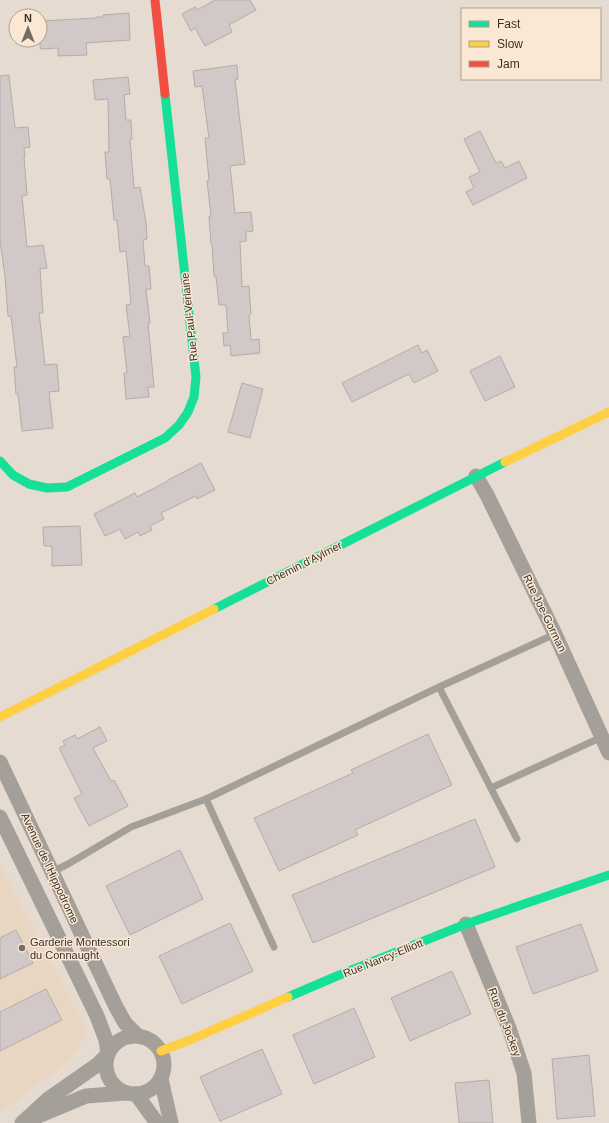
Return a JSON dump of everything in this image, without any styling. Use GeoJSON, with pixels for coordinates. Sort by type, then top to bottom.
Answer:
{"type":"FeatureCollection","features":[{"type":"Feature","properties":{"kind":"street","name":"Rue Paul-Verlaine"},"geometry":{"type":"LineString","coordinates":[[0,461],[7,469],[26,483],[54,489],[67,487],[165,438],[185,418],[192,405],[196,377],[155,0]]}},
{"type":"Feature","properties":{"kind":"street","name":"Chemin d'Aylmer"},"geometry":{"type":"LineString","coordinates":[[0,717],[476,476],[609,412]]}},
{"type":"Feature","properties":{"kind":"street","name":"Rue Joe-Gorman"},"geometry":{"type":"LineString","coordinates":[[476,476],[487,495],[555,634],[609,753]]}},
{"type":"Feature","properties":{"kind":"street","name":"Avenue de l'Hippodrome"},"geometry":{"type":"LineString","coordinates":[[0,762],[116,1007],[125,1024],[137,1035]]}},
{"type":"Feature","properties":{"kind":"street","name":"Avenue de l'Hippodrome"},"geometry":{"type":"LineString","coordinates":[[0,817],[97,1016],[106,1040],[108,1054]]}},
{"type":"Feature","properties":{"kind":"street","name":"Rue Nancy-Elliott"},"geometry":{"type":"LineString","coordinates":[[161,1051],[190,1040],[337,976],[466,924],[609,875]]}},
{"type":"Feature","properties":{"kind":"street","name":"Rue du Jockey"},"geometry":{"type":"LineString","coordinates":[[466,924],[508,1028],[524,1073],[529,1123]]}},
{"type":"Feature","properties":{"kind":"street"},"geometry":{"type":"LineString","coordinates":[[137,1035],[147,1038],[155,1043],[161,1051],[164,1060],[164,1070],[161,1079],[154,1087],[146,1092],[86,1096],[22,1123],[47,1100],[97,1065],[120,1040],[128,1036],[137,1035]]}},
{"type":"Feature","properties":{"kind":"street"},"geometry":{"type":"LineString","coordinates":[[108,1054],[106,1072],[111,1081],[117,1088],[131,1093],[157,1123]]}},
{"type":"Feature","properties":{"kind":"street"},"geometry":{"type":"LineString","coordinates":[[161,1079],[171,1123]]}},
{"type":"Feature","properties":{"kind":"lane"},"geometry":{"type":"LineString","coordinates":[[52,872],[131,827],[206,799],[439,687],[555,634]]}},
{"type":"Feature","properties":{"kind":"lane"},"geometry":{"type":"LineString","coordinates":[[439,687],[517,839]]}},
{"type":"Feature","properties":{"kind":"lane"},"geometry":{"type":"LineString","coordinates":[[491,788],[602,737]]}},
{"type":"Feature","properties":{"kind":"lane"},"geometry":{"type":"LineString","coordinates":[[206,799],[274,947]]}},
{"type":"Feature","properties":{"kind":"shaded area","name":"Garderie Montessori du Connaught"},"geometry":{"type":"Polygon","coordinates":[[[0,864],[88,1033],[68,1062],[0,1112],[0,864]]]}},
{"type":"Feature","properties":{"kind":"building"},"geometry":{"type":"Polygon","coordinates":[[[215,0],[250,0],[256,10],[229,25],[232,32],[205,46],[195,28],[191,31],[182,14],[195,7],[197,10],[215,0]]]}},
{"type":"Feature","properties":{"kind":"building"},"geometry":{"type":"Polygon","coordinates":[[[129,13],[130,40],[86,43],[87,55],[58,56],[58,48],[40,49],[48,48],[48,21],[96,18],[104,17],[103,15],[129,13]]]}},
{"type":"Feature","properties":{"kind":"building"},"geometry":{"type":"Polygon","coordinates":[[[237,65],[238,79],[235,80],[245,164],[230,166],[235,213],[251,212],[253,231],[246,232],[246,241],[240,242],[242,287],[249,286],[251,340],[259,339],[260,353],[231,356],[230,345],[224,346],[223,333],[228,333],[226,305],[219,305],[216,276],[214,276],[209,216],[211,216],[207,181],[209,180],[205,138],[209,138],[202,86],[195,87],[193,71],[237,65]]]}},
{"type":"Feature","properties":{"kind":"building"},"geometry":{"type":"Polygon","coordinates":[[[9,75],[15,128],[28,127],[30,147],[24,148],[27,195],[22,196],[27,247],[43,245],[47,268],[40,269],[43,313],[39,313],[45,365],[57,364],[59,391],[49,392],[53,428],[22,431],[18,394],[16,394],[14,367],[17,367],[11,316],[8,316],[5,276],[0,241],[0,76],[9,75]]]}},
{"type":"Feature","properties":{"kind":"building"},"geometry":{"type":"Polygon","coordinates":[[[128,77],[130,94],[124,95],[126,120],[131,120],[132,139],[130,139],[134,188],[140,187],[146,223],[147,239],[143,240],[145,266],[149,266],[151,289],[146,289],[150,323],[148,323],[154,387],[148,387],[149,397],[126,399],[124,373],[127,373],[123,337],[130,336],[126,305],[131,304],[126,251],[120,252],[117,220],[114,220],[110,179],[107,179],[105,152],[109,152],[108,99],[95,100],[93,80],[128,77]]]}},
{"type":"Feature","properties":{"kind":"building"},"geometry":{"type":"Polygon","coordinates":[[[480,131],[496,163],[501,161],[505,168],[519,161],[527,178],[473,205],[466,192],[474,188],[469,177],[480,172],[464,139],[480,131]]]}},
{"type":"Feature","properties":{"kind":"building"},"geometry":{"type":"Polygon","coordinates":[[[418,345],[422,353],[427,350],[438,371],[414,383],[409,374],[352,402],[342,383],[418,345]]]}},
{"type":"Feature","properties":{"kind":"building"},"geometry":{"type":"Polygon","coordinates":[[[500,356],[515,387],[485,401],[470,371],[500,356]]]}},
{"type":"Feature","properties":{"kind":"building"},"geometry":{"type":"Polygon","coordinates":[[[242,383],[263,389],[250,438],[228,432],[242,383]]]}},
{"type":"Feature","properties":{"kind":"building"},"geometry":{"type":"Polygon","coordinates":[[[201,463],[215,490],[197,499],[196,496],[161,513],[164,519],[150,526],[152,530],[140,536],[138,532],[125,539],[120,529],[105,536],[94,514],[135,493],[137,497],[201,463]]]}},
{"type":"Feature","properties":{"kind":"building"},"geometry":{"type":"Polygon","coordinates":[[[80,526],[82,565],[52,566],[52,546],[44,546],[43,527],[80,526]]]}},
{"type":"Feature","properties":{"kind":"building"},"geometry":{"type":"Polygon","coordinates":[[[100,727],[107,741],[93,748],[111,781],[114,780],[128,806],[89,826],[74,798],[82,794],[59,748],[65,745],[63,741],[75,735],[77,739],[100,727]]]}},
{"type":"Feature","properties":{"kind":"building"},"geometry":{"type":"Polygon","coordinates":[[[428,734],[452,785],[355,830],[358,835],[279,871],[254,818],[353,773],[351,770],[428,734]]]}},
{"type":"Feature","properties":{"kind":"building"},"geometry":{"type":"Polygon","coordinates":[[[475,819],[495,867],[313,943],[292,895],[475,819]]]}},
{"type":"Feature","properties":{"kind":"building"},"geometry":{"type":"Polygon","coordinates":[[[180,850],[203,899],[130,935],[106,886],[180,850]]]}},
{"type":"Feature","properties":{"kind":"building"},"geometry":{"type":"Polygon","coordinates":[[[230,923],[253,971],[182,1004],[159,956],[230,923]]]}},
{"type":"Feature","properties":{"kind":"building"},"geometry":{"type":"Polygon","coordinates":[[[581,924],[598,971],[533,994],[516,947],[581,924]]]}},
{"type":"Feature","properties":{"kind":"building"},"geometry":{"type":"Polygon","coordinates":[[[16,930],[33,963],[0,979],[0,938],[16,930]]]}},
{"type":"Feature","properties":{"kind":"building"},"geometry":{"type":"Polygon","coordinates":[[[452,971],[471,1014],[410,1041],[391,998],[452,971]]]}},
{"type":"Feature","properties":{"kind":"building"},"geometry":{"type":"Polygon","coordinates":[[[46,989],[62,1020],[0,1051],[0,1012],[46,989]]]}},
{"type":"Feature","properties":{"kind":"building"},"geometry":{"type":"Polygon","coordinates":[[[354,1008],[375,1057],[314,1084],[293,1035],[354,1008]]]}},
{"type":"Feature","properties":{"kind":"building"},"geometry":{"type":"Polygon","coordinates":[[[262,1049],[282,1094],[220,1121],[200,1077],[262,1049]]]}},
{"type":"Feature","properties":{"kind":"building"},"geometry":{"type":"Polygon","coordinates":[[[589,1055],[595,1116],[557,1119],[552,1059],[589,1055]]]}},
{"type":"Feature","properties":{"kind":"building"},"geometry":{"type":"Polygon","coordinates":[[[489,1080],[493,1123],[459,1123],[455,1083],[489,1080]]]}},
{"type":"Feature","properties":{"kind":"traffic: fast"},"geometry":{"type":"LineString","coordinates":[[0,461],[13,475],[29,484],[47,488],[67,487],[165,438],[179,425],[188,412],[194,397],[196,377],[165,94]]}},
{"type":"Feature","properties":{"kind":"traffic: fast"},"geometry":{"type":"LineString","coordinates":[[214,609],[505,462]]}},
{"type":"Feature","properties":{"kind":"traffic: fast"},"geometry":{"type":"LineString","coordinates":[[288,997],[466,924],[609,875]]}},
{"type":"Feature","properties":{"kind":"traffic: slow"},"geometry":{"type":"LineString","coordinates":[[505,462],[609,412]]}},
{"type":"Feature","properties":{"kind":"traffic: slow"},"geometry":{"type":"LineString","coordinates":[[0,717],[214,609]]}},
{"type":"Feature","properties":{"kind":"traffic: slow"},"geometry":{"type":"LineString","coordinates":[[161,1051],[190,1040],[288,997]]}},
{"type":"Feature","properties":{"kind":"traffic: jam"},"geometry":{"type":"LineString","coordinates":[[155,0],[165,94]]}},
{"type":"Feature","properties":{"kind":"place","name":"Garderie Montessori du Connaught"},"geometry":{"type":"Point","coordinates":[22,948]}}]}
